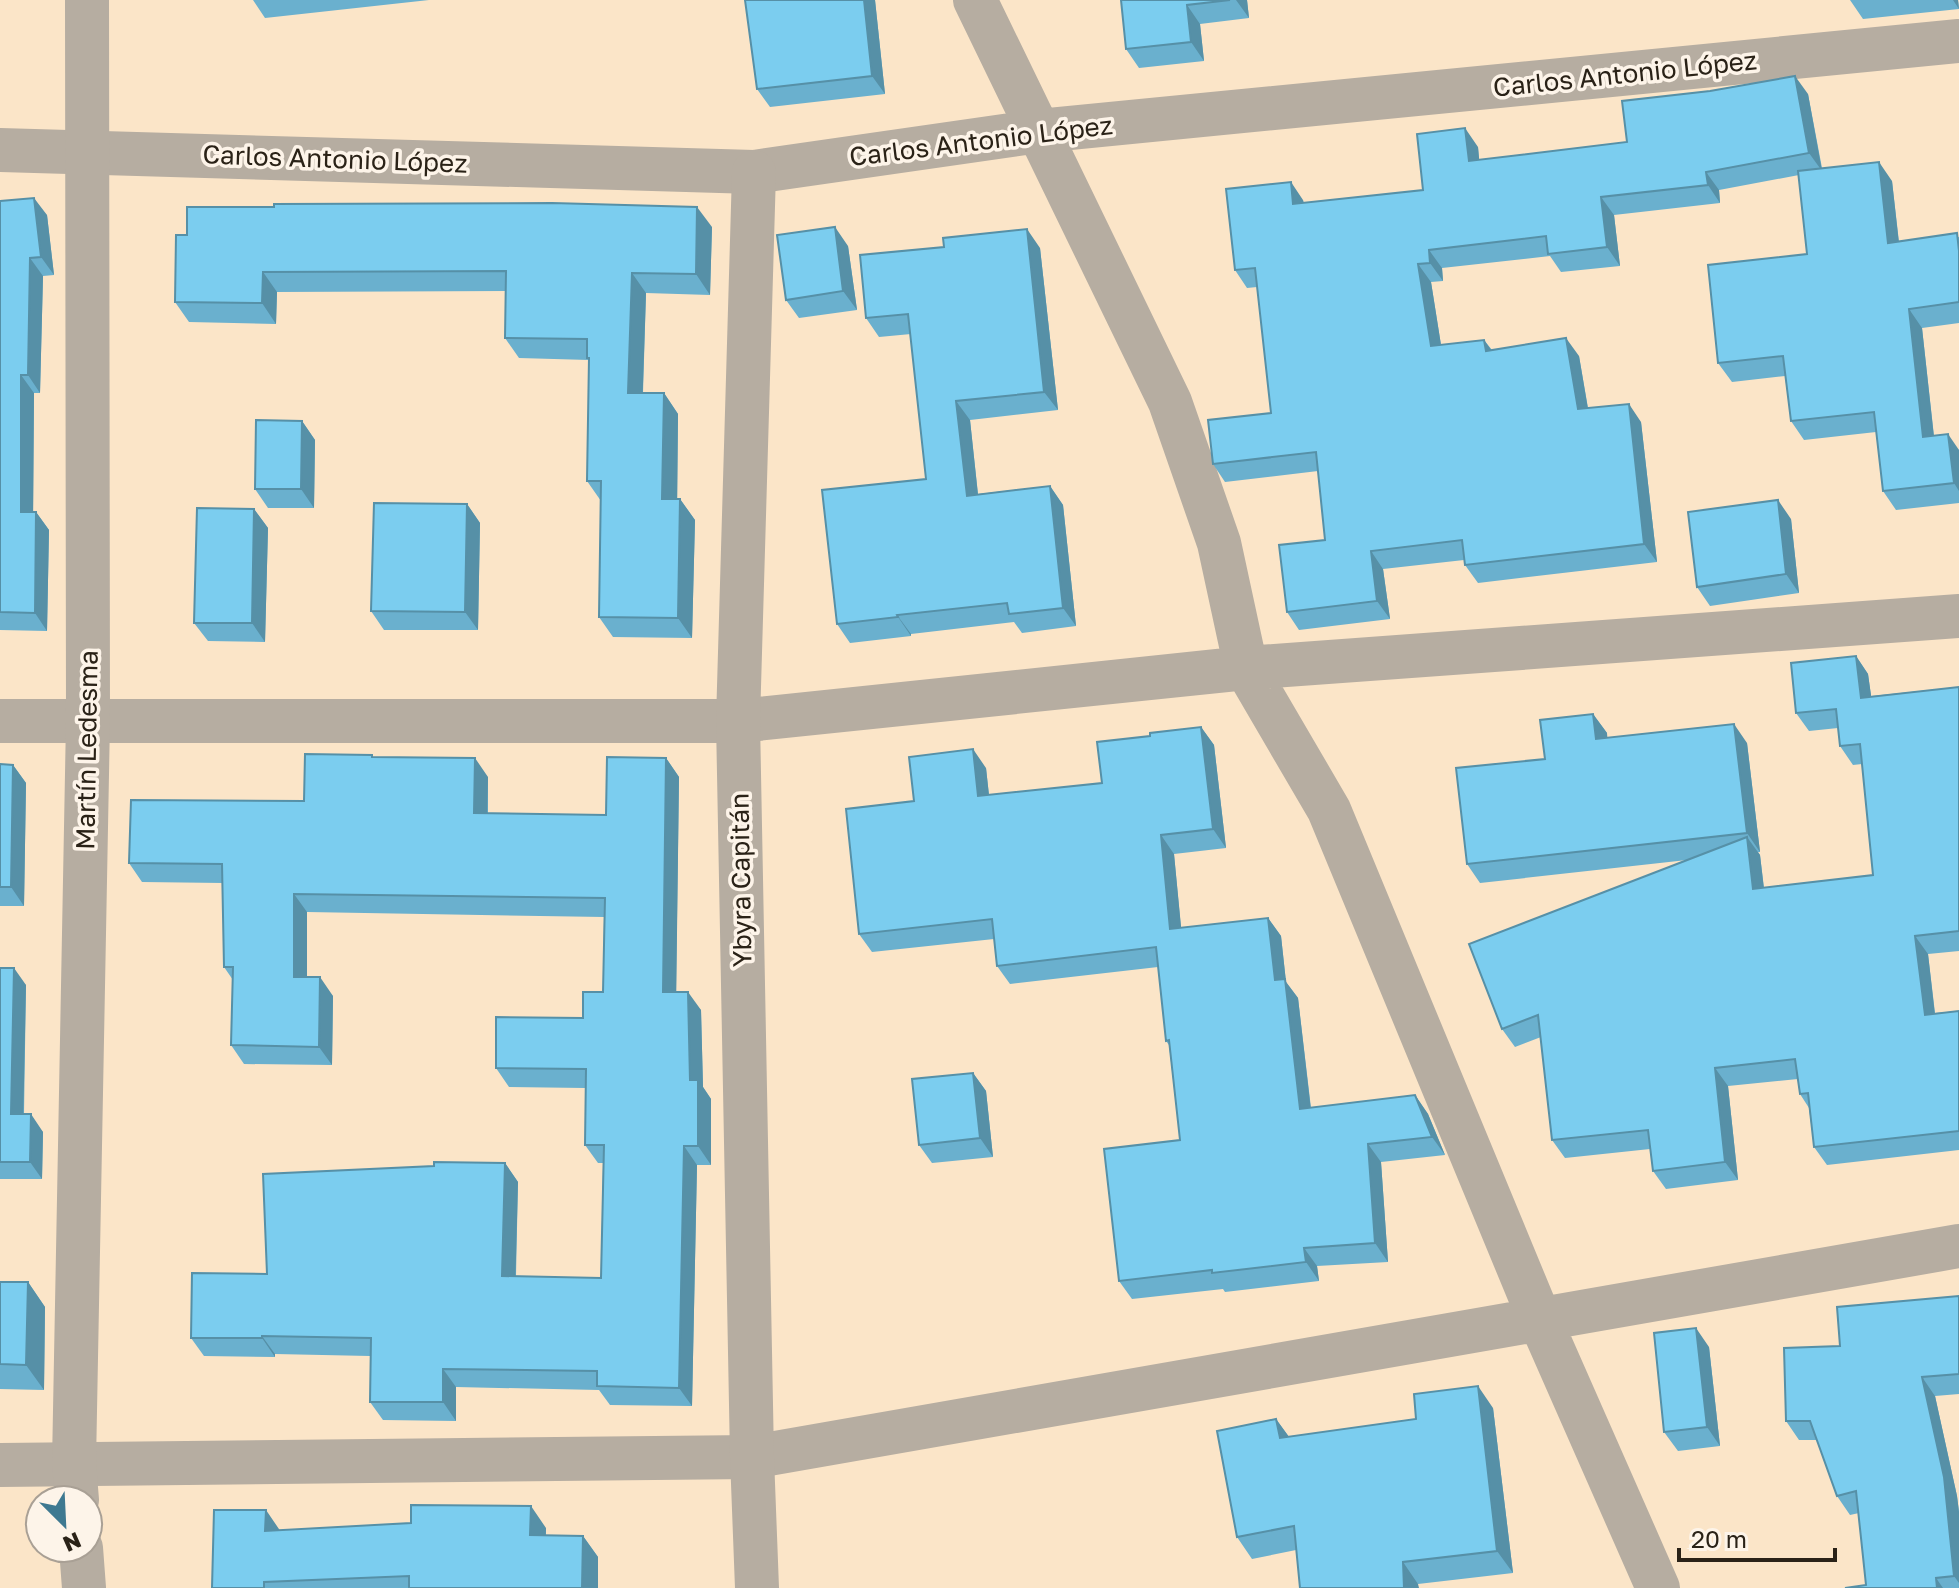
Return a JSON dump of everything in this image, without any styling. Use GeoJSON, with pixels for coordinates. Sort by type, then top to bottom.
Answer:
{"type":"FeatureCollection","features":[{"type":"Feature","properties":{"kind":"street","name":"Martín Ledesma"},"geometry":{"type":"LineString","coordinates":[[75,1482],[88,721],[87,0]]}},
{"type":"Feature","properties":{"kind":"street"},"geometry":{"type":"LineString","coordinates":[[975,0],[1170,402],[1219,543],[1246,668],[1329,810],[1540,1320],[1658,1588]]}},
{"type":"Feature","properties":{"kind":"street","name":"Carlos Antonio López"},"geometry":{"type":"LineString","coordinates":[[0,150],[754,172],[1039,131],[1959,41]]}},
{"type":"Feature","properties":{"kind":"street","name":"Ybyra Capitán"},"geometry":{"type":"LineString","coordinates":[[754,172],[738,721],[757,1588]]}},
{"type":"Feature","properties":{"kind":"street"},"geometry":{"type":"LineString","coordinates":[[0,721],[738,721],[1246,668],[1959,616]]}},
{"type":"Feature","properties":{"kind":"street"},"geometry":{"type":"LineString","coordinates":[[0,1465],[75,1482],[752,1457],[1959,1246]]}},
{"type":"Feature","properties":{"kind":"street"},"geometry":{"type":"LineString","coordinates":[[82,1564],[84,1588]]}},
{"type":"Feature","properties":{"kind":"building"},"geometry":{"type":"Polygon","coordinates":[[[745,0],[864,0],[872,76],[757,89],[745,0]]]}},
{"type":"Feature","properties":{"kind":"building"},"geometry":{"type":"Polygon","coordinates":[[[1121,0],[1230,0],[1187,5],[1191,42],[1126,49],[1121,0]]]}},
{"type":"Feature","properties":{"kind":"building"},"geometry":{"type":"Polygon","coordinates":[[[1795,76],[1809,153],[1706,172],[1708,185],[1601,197],[1607,247],[1548,254],[1546,236],[1429,250],[1430,263],[1418,264],[1431,346],[1484,340],[1486,351],[1566,338],[1578,409],[1629,404],[1644,544],[1465,565],[1462,540],[1371,551],[1377,601],[1287,612],[1279,545],[1325,540],[1316,452],[1213,464],[1208,420],[1271,413],[1255,268],[1235,270],[1226,189],[1291,182],[1293,204],[1423,190],[1417,134],[1465,128],[1469,161],[1627,142],[1622,101],[1710,91],[1795,76]]]}},
{"type":"Feature","properties":{"kind":"building"},"geometry":{"type":"Polygon","coordinates":[[[1879,162],[1888,243],[1957,233],[1959,302],[1909,309],[1923,437],[1948,434],[1954,483],[1883,491],[1874,412],[1791,421],[1783,356],[1718,363],[1708,265],[1807,254],[1798,171],[1879,162]]]}},
{"type":"Feature","properties":{"kind":"building"},"geometry":{"type":"Polygon","coordinates":[[[34,198],[41,257],[30,258],[28,375],[21,375],[21,512],[36,512],[35,613],[0,612],[0,201],[34,198]]]}},
{"type":"Feature","properties":{"kind":"building"},"geometry":{"type":"Polygon","coordinates":[[[552,203],[697,207],[696,274],[632,273],[628,393],[664,393],[662,499],[680,499],[678,618],[599,617],[601,481],[587,481],[587,339],[505,338],[506,271],[263,272],[262,303],[175,302],[176,235],[187,235],[187,207],[552,203]]]}},
{"type":"Feature","properties":{"kind":"building"},"geometry":{"type":"Polygon","coordinates":[[[835,227],[843,291],[786,300],[777,235],[835,227]]]}},
{"type":"Feature","properties":{"kind":"building"},"geometry":{"type":"Polygon","coordinates":[[[1027,229],[1044,392],[956,401],[967,496],[1050,486],[1063,608],[1009,614],[1007,603],[837,624],[822,490],[926,479],[908,314],[866,318],[860,255],[944,247],[943,238],[1027,229]]]}},
{"type":"Feature","properties":{"kind":"building"},"geometry":{"type":"Polygon","coordinates":[[[256,420],[302,421],[301,489],[255,489],[256,420]]]}},
{"type":"Feature","properties":{"kind":"building"},"geometry":{"type":"Polygon","coordinates":[[[1778,500],[1786,574],[1697,587],[1688,512],[1778,500]]]}},
{"type":"Feature","properties":{"kind":"building"},"geometry":{"type":"Polygon","coordinates":[[[374,503],[467,504],[465,612],[371,611],[374,503]]]}},
{"type":"Feature","properties":{"kind":"building"},"geometry":{"type":"Polygon","coordinates":[[[197,508],[254,509],[252,623],[194,623],[197,508]]]}},
{"type":"Feature","properties":{"kind":"building"},"geometry":{"type":"Polygon","coordinates":[[[1856,656],[1861,698],[1959,687],[1959,931],[1915,936],[1925,1015],[1959,1011],[1959,1131],[1814,1147],[1808,1093],[1800,1094],[1795,1059],[1715,1068],[1725,1162],[1653,1171],[1648,1130],[1552,1140],[1538,1015],[1502,1029],[1469,944],[1747,837],[1753,889],[1873,875],[1860,744],[1840,746],[1836,709],[1796,713],[1791,663],[1856,656]]]}},
{"type":"Feature","properties":{"kind":"building"},"geometry":{"type":"Polygon","coordinates":[[[1593,714],[1596,739],[1734,724],[1747,833],[1467,864],[1456,768],[1545,759],[1540,720],[1593,714]]]}},
{"type":"Feature","properties":{"kind":"building"},"geometry":{"type":"Polygon","coordinates":[[[1201,727],[1213,829],[1161,835],[1170,929],[1268,918],[1275,980],[1285,979],[1300,1109],[1415,1095],[1432,1137],[1368,1144],[1375,1243],[1304,1248],[1306,1262],[1119,1281],[1104,1149],[1180,1140],[1156,947],[997,966],[992,919],[859,934],[846,809],[914,801],[909,757],[973,749],[978,796],[1102,783],[1097,742],[1201,727]]]}},
{"type":"Feature","properties":{"kind":"building"},"geometry":{"type":"Polygon","coordinates":[[[305,754],[475,758],[474,813],[606,815],[607,757],[666,758],[663,992],[688,992],[690,1080],[698,1080],[698,1146],[684,1146],[679,1388],[597,1386],[597,1371],[443,1369],[443,1402],[370,1402],[371,1338],[191,1338],[192,1273],[267,1274],[263,1174],[434,1166],[434,1162],[505,1163],[502,1276],[601,1278],[604,1145],[585,1145],[586,1069],[496,1068],[496,1017],[583,1018],[583,992],[603,992],[605,898],[294,894],[294,977],[320,977],[319,1047],[231,1045],[233,967],[224,967],[222,864],[129,863],[131,800],[304,801],[305,754]]]}},
{"type":"Feature","properties":{"kind":"building"},"geometry":{"type":"Polygon","coordinates":[[[0,764],[13,765],[11,887],[0,887],[0,764]]]}},
{"type":"Feature","properties":{"kind":"building"},"geometry":{"type":"Polygon","coordinates":[[[0,968],[14,968],[11,1114],[31,1114],[30,1162],[0,1162],[0,968]]]}},
{"type":"Feature","properties":{"kind":"building"},"geometry":{"type":"Polygon","coordinates":[[[973,1073],[980,1138],[919,1145],[912,1079],[973,1073]]]}},
{"type":"Feature","properties":{"kind":"building"},"geometry":{"type":"Polygon","coordinates":[[[0,1282],[28,1282],[26,1365],[0,1364],[0,1282]]]}},
{"type":"Feature","properties":{"kind":"building"},"geometry":{"type":"Polygon","coordinates":[[[1959,1296],[1959,1374],[1922,1377],[1944,1477],[1954,1576],[1936,1578],[1937,1588],[1845,1588],[1866,1585],[1856,1491],[1837,1496],[1810,1421],[1786,1421],[1784,1348],[1840,1346],[1837,1307],[1959,1296]]]}},
{"type":"Feature","properties":{"kind":"building"},"geometry":{"type":"Polygon","coordinates":[[[1696,1328],[1707,1427],[1664,1432],[1654,1333],[1696,1328]]]}},
{"type":"Feature","properties":{"kind":"building"},"geometry":{"type":"Polygon","coordinates":[[[1478,1386],[1497,1551],[1403,1562],[1404,1588],[1300,1588],[1294,1526],[1237,1537],[1217,1431],[1276,1419],[1280,1438],[1416,1419],[1414,1394],[1478,1386]]]}},
{"type":"Feature","properties":{"kind":"building"},"geometry":{"type":"Polygon","coordinates":[[[411,1505],[531,1506],[530,1535],[583,1536],[582,1588],[409,1588],[409,1576],[264,1582],[264,1588],[212,1588],[214,1510],[266,1510],[265,1531],[411,1523],[411,1505]]]}}]}
